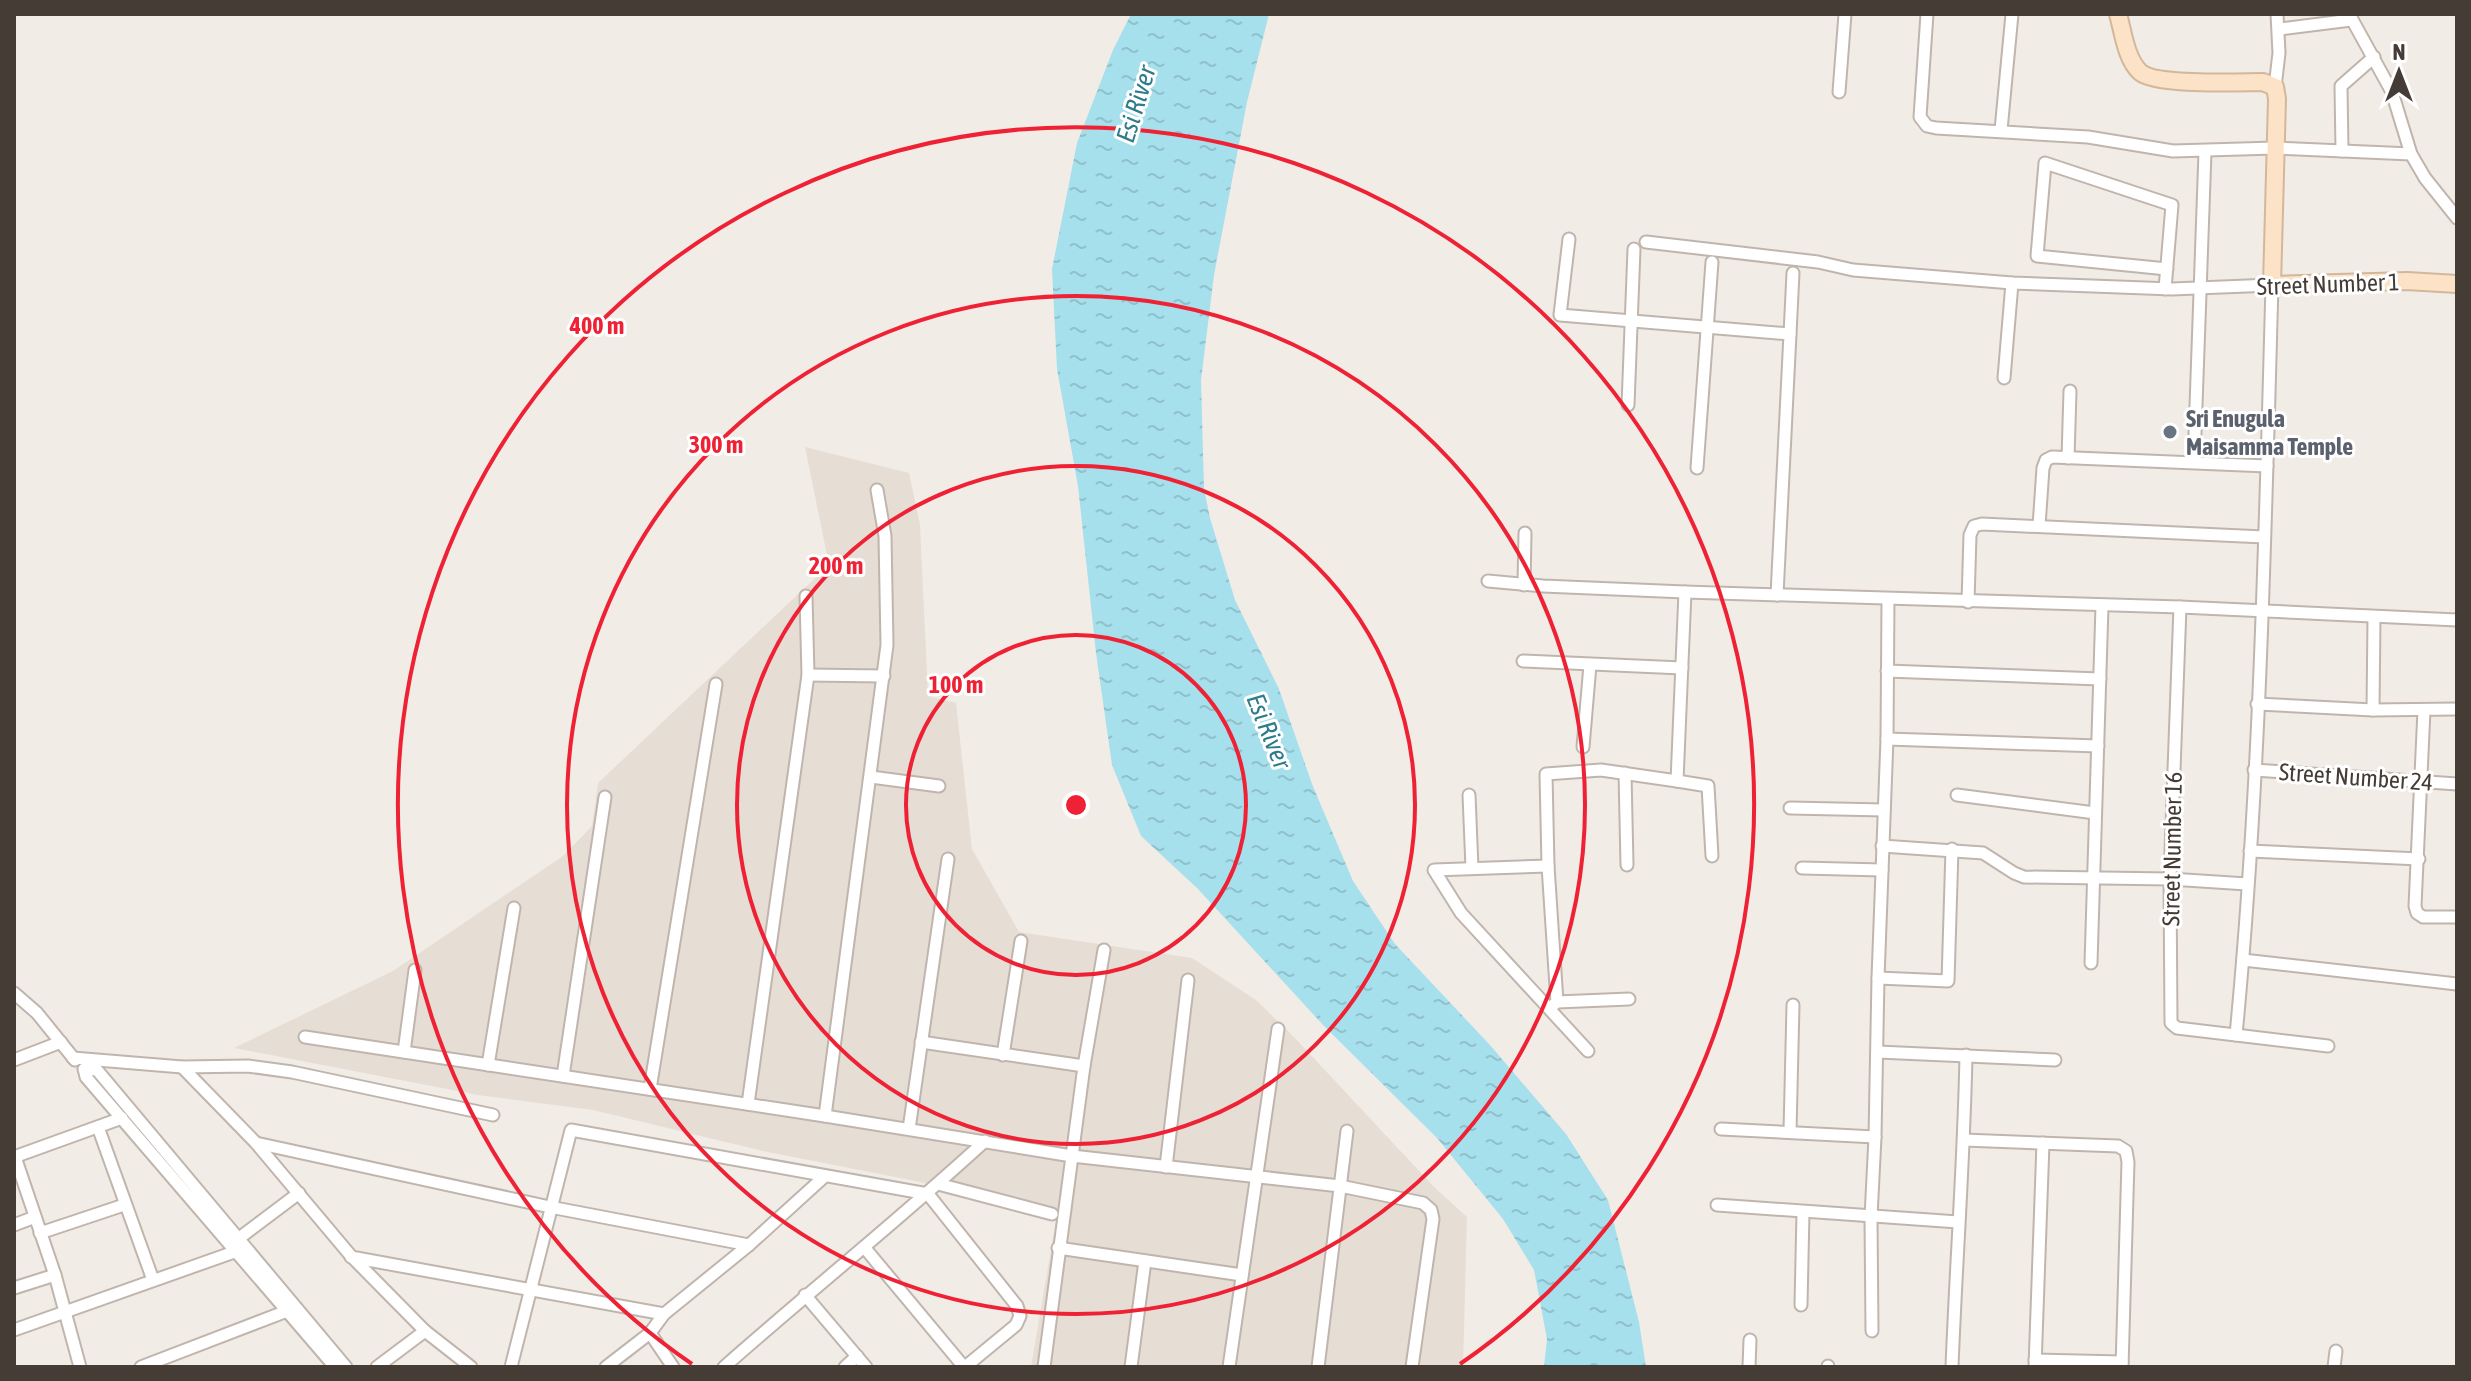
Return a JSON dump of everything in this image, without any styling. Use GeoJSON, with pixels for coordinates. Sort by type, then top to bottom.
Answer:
{"type":"FeatureCollection","features":[{"type":"Feature","properties":{"kind":"street"},"geometry":{"type":"LineString","coordinates":[[1839,92],[1845,14]]}},
{"type":"Feature","properties":{"kind":"street"},"geometry":{"type":"LineString","coordinates":[[1927,14],[1920,117],[1927,126],[2088,137],[2173,151],[2275,148],[2411,154]]}},
{"type":"Feature","properties":{"kind":"street"},"geometry":{"type":"LineString","coordinates":[[2001,130],[2012,14]]}},
{"type":"Feature","properties":{"kind":"street"},"geometry":{"type":"LineString","coordinates":[[2118,14],[2133,63],[2142,74],[2159,80],[2263,82],[2275,87]]}},
{"type":"Feature","properties":{"kind":"street"},"geometry":{"type":"LineString","coordinates":[[2277,14],[2280,29],[2275,87],[2262,613],[2250,851],[2236,1035],[2328,1046]]}},
{"type":"Feature","properties":{"kind":"street"},"geometry":{"type":"LineString","coordinates":[[2280,29],[2350,17],[2392,92],[2411,154],[2425,178],[2457,218]]}},
{"type":"Feature","properties":{"kind":"street"},"geometry":{"type":"LineString","coordinates":[[2342,151],[2341,86],[2374,57]]}},
{"type":"Feature","properties":{"kind":"street"},"geometry":{"type":"LineString","coordinates":[[2194,462],[2205,152]]}},
{"type":"Feature","properties":{"kind":"street"},"geometry":{"type":"LineString","coordinates":[[2165,289],[2167,269],[2172,205],[2045,163],[2037,256],[2167,269]]}},
{"type":"Feature","properties":{"kind":"street"},"geometry":{"type":"LineString","coordinates":[[1569,239],[1560,315],[1790,334]]}},
{"type":"Feature","properties":{"kind":"street","name":"Street Number 1"},"geometry":{"type":"LineString","coordinates":[[1646,242],[1818,262],[1853,270],[2012,283],[2165,289],[2407,281],[2457,284]]}},
{"type":"Feature","properties":{"kind":"street"},"geometry":{"type":"LineString","coordinates":[[1628,405],[1634,249]]}},
{"type":"Feature","properties":{"kind":"street"},"geometry":{"type":"LineString","coordinates":[[1697,468],[1712,262]]}},
{"type":"Feature","properties":{"kind":"street"},"geometry":{"type":"LineString","coordinates":[[1777,595],[1793,273]]}},
{"type":"Feature","properties":{"kind":"street"},"geometry":{"type":"LineString","coordinates":[[2004,378],[2012,283]]}},
{"type":"Feature","properties":{"kind":"street"},"geometry":{"type":"LineString","coordinates":[[2068,458],[2070,391]]}},
{"type":"Feature","properties":{"kind":"street"},"geometry":{"type":"LineString","coordinates":[[2039,526],[2046,460],[2052,457],[2267,466]]}},
{"type":"Feature","properties":{"kind":"street"},"geometry":{"type":"LineString","coordinates":[[825,1116],[887,645],[885,536],[877,490]]}},
{"type":"Feature","properties":{"kind":"street"},"geometry":{"type":"LineString","coordinates":[[1968,602],[1970,535],[1974,526],[2039,526],[2264,537]]}},
{"type":"Feature","properties":{"kind":"street"},"geometry":{"type":"LineString","coordinates":[[1524,585],[1525,533]]}},
{"type":"Feature","properties":{"kind":"street"},"geometry":{"type":"LineString","coordinates":[[1488,581],[1685,592],[2180,607],[2457,620]]}},
{"type":"Feature","properties":{"kind":"street"},"geometry":{"type":"LineString","coordinates":[[1677,781],[1685,592]]}},
{"type":"Feature","properties":{"kind":"street"},"geometry":{"type":"LineString","coordinates":[[748,1104],[808,675],[806,596]]}},
{"type":"Feature","properties":{"kind":"street"},"geometry":{"type":"LineString","coordinates":[[1872,1331],[1871,1217],[1887,739],[1888,599]]}},
{"type":"Feature","properties":{"kind":"street"},"geometry":{"type":"LineString","coordinates":[[2091,963],[2102,606]]}},
{"type":"Feature","properties":{"kind":"street","name":"Street Number 16"},"geometry":{"type":"LineString","coordinates":[[2180,607],[2170,879],[2171,1023],[2177,1028],[2236,1035]]}},
{"type":"Feature","properties":{"kind":"street"},"geometry":{"type":"LineString","coordinates":[[2373,710],[2374,618]]}},
{"type":"Feature","properties":{"kind":"street"},"geometry":{"type":"LineString","coordinates":[[1523,661],[1682,668]]}},
{"type":"Feature","properties":{"kind":"street"},"geometry":{"type":"LineString","coordinates":[[1583,747],[1590,665]]}},
{"type":"Feature","properties":{"kind":"street"},"geometry":{"type":"LineString","coordinates":[[1887,671],[2100,679]]}},
{"type":"Feature","properties":{"kind":"street"},"geometry":{"type":"LineString","coordinates":[[808,675],[884,676]]}},
{"type":"Feature","properties":{"kind":"street"},"geometry":{"type":"LineString","coordinates":[[650,1089],[716,684]]}},
{"type":"Feature","properties":{"kind":"street"},"geometry":{"type":"LineString","coordinates":[[2257,704],[2373,710],[2457,709]]}},
{"type":"Feature","properties":{"kind":"street"},"geometry":{"type":"LineString","coordinates":[[2424,710],[2415,906],[2417,913],[2423,917],[2457,917]]}},
{"type":"Feature","properties":{"kind":"street"},"geometry":{"type":"LineString","coordinates":[[1887,739],[2098,746]]}},
{"type":"Feature","properties":{"kind":"street"},"geometry":{"type":"LineString","coordinates":[[1552,1006],[1546,774],[1601,770],[1708,786],[1712,856]]}},
{"type":"Feature","properties":{"kind":"street","name":"Street Number 24"},"geometry":{"type":"LineString","coordinates":[[2254,770],[2457,784]]}},
{"type":"Feature","properties":{"kind":"street"},"geometry":{"type":"LineString","coordinates":[[1625,773],[1627,865]]}},
{"type":"Feature","properties":{"kind":"street"},"geometry":{"type":"LineString","coordinates":[[871,777],[939,786]]}},
{"type":"Feature","properties":{"kind":"street"},"geometry":{"type":"LineString","coordinates":[[1469,795],[1472,868]]}},
{"type":"Feature","properties":{"kind":"street"},"geometry":{"type":"LineString","coordinates":[[1957,795],[2095,813]]}},
{"type":"Feature","properties":{"kind":"street"},"geometry":{"type":"LineString","coordinates":[[563,1076],[605,797]]}},
{"type":"Feature","properties":{"kind":"street"},"geometry":{"type":"LineString","coordinates":[[1790,808],[1884,810]]}},
{"type":"Feature","properties":{"kind":"street"},"geometry":{"type":"LineString","coordinates":[[1882,846],[1983,853],[2024,877],[2170,879],[2247,884]]}},
{"type":"Feature","properties":{"kind":"street"},"geometry":{"type":"LineString","coordinates":[[1878,978],[1948,981],[1952,849]]}},
{"type":"Feature","properties":{"kind":"street"},"geometry":{"type":"LineString","coordinates":[[2250,851],[2419,859]]}},
{"type":"Feature","properties":{"kind":"street"},"geometry":{"type":"LineString","coordinates":[[909,1129],[948,859]]}},
{"type":"Feature","properties":{"kind":"street"},"geometry":{"type":"LineString","coordinates":[[1548,866],[1434,870],[1461,913],[1552,1006],[1588,1051]]}},
{"type":"Feature","properties":{"kind":"street"},"geometry":{"type":"LineString","coordinates":[[1802,868],[1882,870]]}},
{"type":"Feature","properties":{"kind":"street"},"geometry":{"type":"LineString","coordinates":[[488,1065],[514,908]]}},
{"type":"Feature","properties":{"kind":"street"},"geometry":{"type":"LineString","coordinates":[[1003,1055],[1021,941]]}},
{"type":"Feature","properties":{"kind":"street"},"geometry":{"type":"LineString","coordinates":[[1044,1367],[1084,1066],[1104,950]]}},
{"type":"Feature","properties":{"kind":"street"},"geometry":{"type":"LineString","coordinates":[[2243,960],[2457,984]]}},
{"type":"Feature","properties":{"kind":"street"},"geometry":{"type":"LineString","coordinates":[[404,1052],[415,970]]}},
{"type":"Feature","properties":{"kind":"street"},"geometry":{"type":"LineString","coordinates":[[1166,1167],[1188,980]]}},
{"type":"Feature","properties":{"kind":"street"},"geometry":{"type":"LineString","coordinates":[[14,993],[37,1013],[84,1069],[86,1077],[346,1367]]}},
{"type":"Feature","properties":{"kind":"street"},"geometry":{"type":"LineString","coordinates":[[1552,1006],[1629,999]]}},
{"type":"Feature","properties":{"kind":"street"},"geometry":{"type":"LineString","coordinates":[[1790,1132],[1793,1005]]}},
{"type":"Feature","properties":{"kind":"street"},"geometry":{"type":"LineString","coordinates":[[1229,1367],[1278,1029]]}},
{"type":"Feature","properties":{"kind":"street"},"geometry":{"type":"LineString","coordinates":[[305,1037],[1072,1156],[1340,1186],[1423,1203],[1431,1210],[1433,1219],[1412,1367]]}},
{"type":"Feature","properties":{"kind":"street"},"geometry":{"type":"LineString","coordinates":[[14,1060],[61,1042]]}},
{"type":"Feature","properties":{"kind":"street"},"geometry":{"type":"LineString","coordinates":[[921,1042],[1084,1066]]}},
{"type":"Feature","properties":{"kind":"street"},"geometry":{"type":"LineString","coordinates":[[1878,1052],[2055,1060]]}},
{"type":"Feature","properties":{"kind":"street"},"geometry":{"type":"LineString","coordinates":[[1952,1367],[1966,1055]]}},
{"type":"Feature","properties":{"kind":"street"},"geometry":{"type":"LineString","coordinates":[[73,1058],[182,1067],[248,1066],[292,1072],[493,1115]]}},
{"type":"Feature","properties":{"kind":"street"},"geometry":{"type":"LineString","coordinates":[[182,1067],[256,1143],[351,1256],[425,1331],[471,1367]]}},
{"type":"Feature","properties":{"kind":"street"},"geometry":{"type":"LineString","coordinates":[[84,1069],[97,1070],[287,1311],[335,1367]]}},
{"type":"Feature","properties":{"kind":"street"},"geometry":{"type":"LineString","coordinates":[[80,1367],[55,1275],[14,1157],[122,1118]]}},
{"type":"Feature","properties":{"kind":"street"},"geometry":{"type":"LineString","coordinates":[[98,1127],[153,1280]]}},
{"type":"Feature","properties":{"kind":"street"},"geometry":{"type":"LineString","coordinates":[[1721,1129],[1875,1137]]}},
{"type":"Feature","properties":{"kind":"street"},"geometry":{"type":"LineString","coordinates":[[511,1367],[571,1130],[928,1194],[1017,1306],[1020,1316],[1016,1325],[965,1367],[864,1247]]}},
{"type":"Feature","properties":{"kind":"street"},"geometry":{"type":"LineString","coordinates":[[1318,1367],[1347,1131]]}},
{"type":"Feature","properties":{"kind":"street"},"geometry":{"type":"LineString","coordinates":[[1964,1140],[2043,1143],[2118,1146],[2126,1151],[2122,1365],[2035,1363],[2043,1143]]}},
{"type":"Feature","properties":{"kind":"street"},"geometry":{"type":"LineString","coordinates":[[724,1367],[805,1295],[928,1194],[985,1141]]}},
{"type":"Feature","properties":{"kind":"street"},"geometry":{"type":"LineString","coordinates":[[256,1143],[550,1207],[749,1245]]}},
{"type":"Feature","properties":{"kind":"street"},"geometry":{"type":"LineString","coordinates":[[606,1367],[650,1333],[664,1314],[749,1245],[825,1176]]}},
{"type":"Feature","properties":{"kind":"street"},"geometry":{"type":"LineString","coordinates":[[938,1184],[1052,1214]]}},
{"type":"Feature","properties":{"kind":"street"},"geometry":{"type":"LineString","coordinates":[[14,1330],[153,1280],[238,1245],[299,1193]]}},
{"type":"Feature","properties":{"kind":"street"},"geometry":{"type":"LineString","coordinates":[[40,1233],[124,1205]]}},
{"type":"Feature","properties":{"kind":"street"},"geometry":{"type":"LineString","coordinates":[[1717,1205],[1958,1222]]}},
{"type":"Feature","properties":{"kind":"street"},"geometry":{"type":"LineString","coordinates":[[1801,1305],[1803,1212]]}},
{"type":"Feature","properties":{"kind":"street"},"geometry":{"type":"LineString","coordinates":[[14,1225],[35,1217]]}},
{"type":"Feature","properties":{"kind":"street"},"geometry":{"type":"LineString","coordinates":[[1058,1248],[1242,1275]]}},
{"type":"Feature","properties":{"kind":"street"},"geometry":{"type":"LineString","coordinates":[[351,1256],[664,1314]]}},
{"type":"Feature","properties":{"kind":"street"},"geometry":{"type":"LineString","coordinates":[[1131,1367],[1145,1261]]}},
{"type":"Feature","properties":{"kind":"street"},"geometry":{"type":"LineString","coordinates":[[14,1288],[55,1275]]}},
{"type":"Feature","properties":{"kind":"street"},"geometry":{"type":"LineString","coordinates":[[805,1295],[866,1367]]}},
{"type":"Feature","properties":{"kind":"street"},"geometry":{"type":"LineString","coordinates":[[141,1367],[287,1311]]}},
{"type":"Feature","properties":{"kind":"street"},"geometry":{"type":"LineString","coordinates":[[377,1367],[425,1331]]}},
{"type":"Feature","properties":{"kind":"street"},"geometry":{"type":"LineString","coordinates":[[650,1333],[673,1367]]}},
{"type":"Feature","properties":{"kind":"street"},"geometry":{"type":"LineString","coordinates":[[1749,1367],[1750,1340]]}},
{"type":"Feature","properties":{"kind":"street"},"geometry":{"type":"LineString","coordinates":[[2334,1367],[2336,1351]]}},
{"type":"Feature","properties":{"kind":"street"},"geometry":{"type":"LineString","coordinates":[[845,1367],[857,1356]]}},
{"type":"Feature","properties":{"kind":"shaded area"},"geometry":{"type":"Polygon","coordinates":[[[805,447],[909,473],[920,525],[928,696],[956,703],[972,849],[1019,932],[1192,958],[1256,1000],[1294,1037],[1435,1188],[1467,1217],[1463,1367],[1031,1367],[1058,1209],[763,1151],[593,1110],[478,1095],[234,1048],[393,971],[563,856],[592,826],[598,783],[829,565],[805,447]]]}},
{"type":"Feature","properties":{"kind":"water","name":"Esi River"},"geometry":{"type":"Polygon","coordinates":[[[1131,14],[1269,14],[1247,102],[1214,275],[1201,380],[1204,489],[1210,518],[1235,600],[1279,689],[1312,784],[1353,881],[1395,944],[1490,1045],[1566,1134],[1608,1200],[1639,1322],[1646,1367],[1544,1367],[1547,1339],[1534,1270],[1503,1219],[1437,1138],[1324,1026],[1198,889],[1141,836],[1112,765],[1078,486],[1057,369],[1052,269],[1077,143],[1113,50],[1131,14]]]}},
{"type":"Feature","properties":{"kind":"place","name":"Sri Enugula Maisamma Temple"},"geometry":{"type":"Point","coordinates":[2170,432]}}]}
